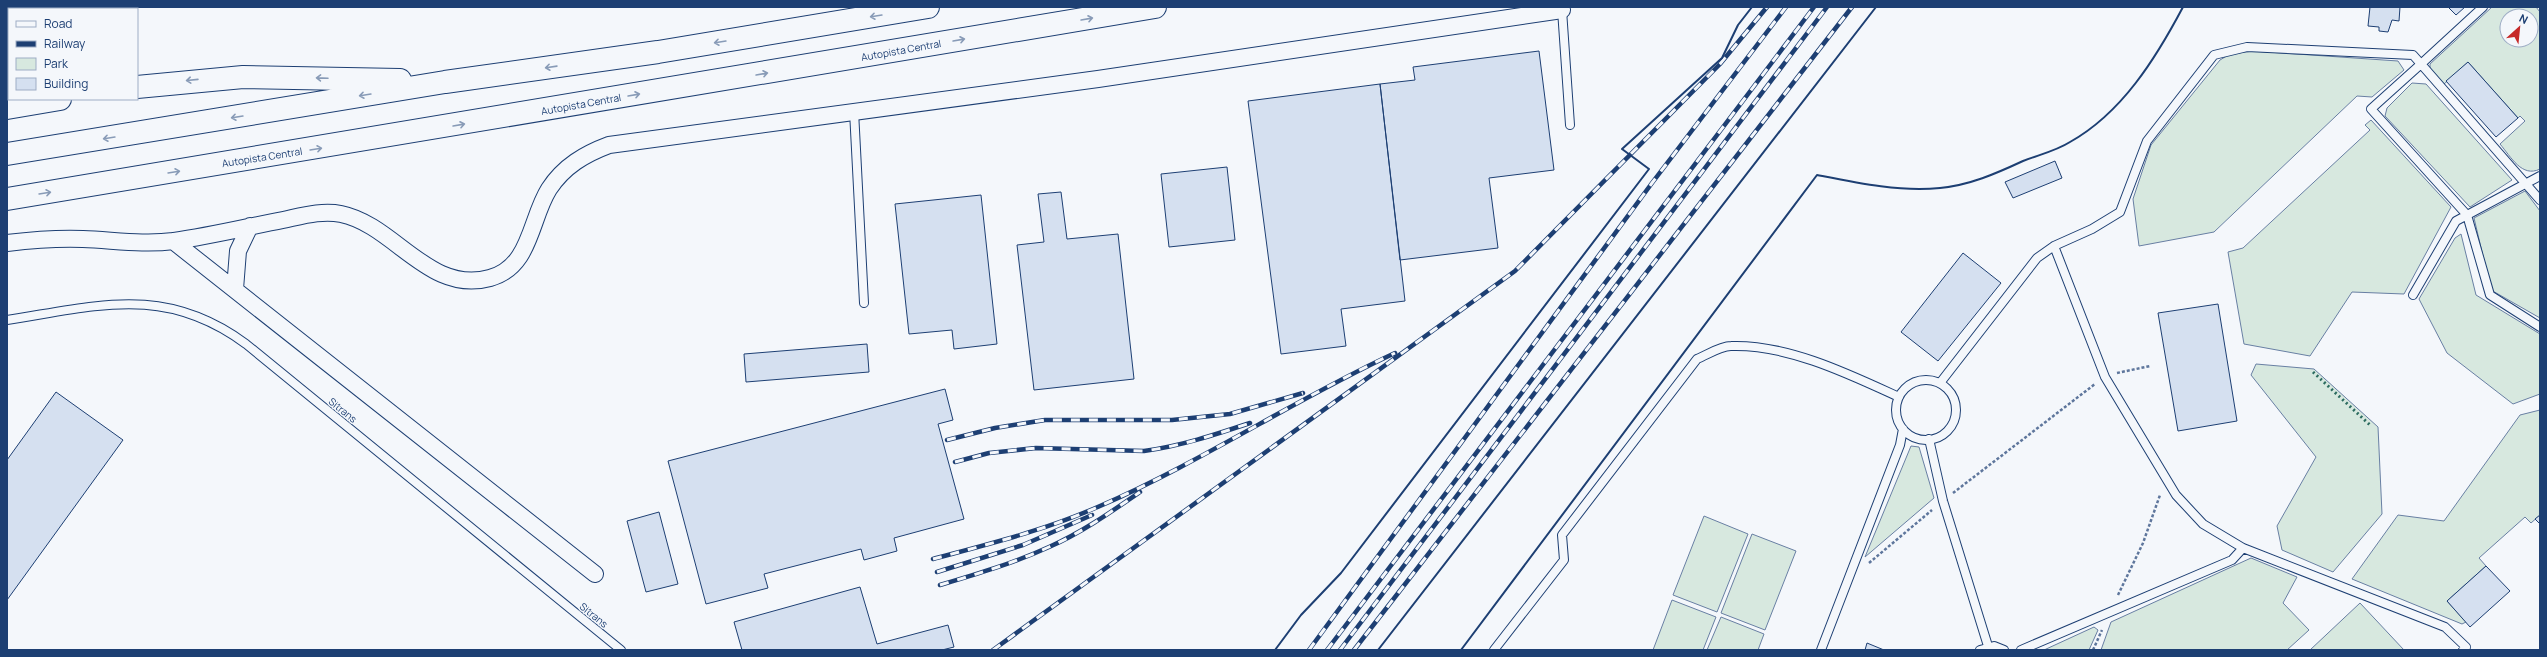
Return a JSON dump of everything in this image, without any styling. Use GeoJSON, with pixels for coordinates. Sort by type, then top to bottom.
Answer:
{"type":"FeatureCollection","features":[{"type":"Feature","properties":{"kind":"highway"},"geometry":{"type":"LineString","coordinates":[[7,154],[445,82],[658,52],[928,7]]}},
{"type":"Feature","properties":{"kind":"highway","name":"Autopista Central"},"geometry":{"type":"LineString","coordinates":[[7,199],[1155,7]]}},
{"type":"Feature","properties":{"kind":"highway"},"geometry":{"type":"LineString","coordinates":[[138,87],[243,77],[445,82]]}},
{"type":"Feature","properties":{"kind":"highway"},"geometry":{"type":"LineString","coordinates":[[7,108],[54,100]]}},
{"type":"Feature","properties":{"kind":"street"},"geometry":{"type":"LineString","coordinates":[[7,244],[75,239],[134,243],[173,241],[312,214],[339,214],[361,221],[438,272],[465,279],[481,280],[500,274],[516,261],[528,241],[549,190],[566,168],[590,152],[629,140],[1122,76],[1562,10]]}},
{"type":"Feature","properties":{"kind":"street"},"geometry":{"type":"LineString","coordinates":[[234,289],[238,251],[250,226]]}},
{"type":"Feature","properties":{"kind":"street"},"geometry":{"type":"LineString","coordinates":[[173,241],[595,574]]}},
{"type":"Feature","properties":{"kind":"lane"},"geometry":{"type":"LineString","coordinates":[[2483,7],[2371,109],[2466,215],[2490,295],[2540,327]]}},
{"type":"Feature","properties":{"kind":"lane"},"geometry":{"type":"LineString","coordinates":[[1562,10],[1570,125]]}},
{"type":"Feature","properties":{"kind":"lane"},"geometry":{"type":"LineString","coordinates":[[1940,383],[2037,258],[2054,246],[2092,229],[2120,212],[2147,141],[2214,55],[2247,47],[2378,52],[2413,55],[2540,200]]}},
{"type":"Feature","properties":{"kind":"lane"},"geometry":{"type":"LineString","coordinates":[[854,111],[864,303]]}},
{"type":"Feature","properties":{"kind":"lane"},"geometry":{"type":"LineString","coordinates":[[2413,295],[2456,221],[2540,176]]}},
{"type":"Feature","properties":{"kind":"lane"},"geometry":{"type":"LineString","coordinates":[[2054,246],[2105,377],[2176,495],[2203,524],[2243,548],[2445,627],[2466,647],[2463,650]]}},
{"type":"Feature","properties":{"kind":"lane","name":"Sitrans"},"geometry":{"type":"LineString","coordinates":[[7,320],[128,303],[169,307],[210,320],[246,344],[621,650]]}},
{"type":"Feature","properties":{"kind":"lane"},"geometry":{"type":"LineString","coordinates":[[1494,650],[1564,560],[1562,535],[1697,359],[1729,346],[1770,348],[1848,374],[1899,397]]}},
{"type":"Feature","properties":{"kind":"lane"},"geometry":{"type":"LineString","coordinates":[[1930,380],[1940,383],[1949,390],[1954,400],[1956,412],[1954,422],[1946,432],[1929,439],[1919,438],[1903,429],[1898,420],[1897,406],[1899,397],[1913,383],[1930,380]]}},
{"type":"Feature","properties":{"kind":"lane"},"geometry":{"type":"LineString","coordinates":[[1821,650],[1900,445],[1903,429]]}},
{"type":"Feature","properties":{"kind":"lane"},"geometry":{"type":"LineString","coordinates":[[1929,439],[1943,502],[1988,646]]}},
{"type":"Feature","properties":{"kind":"lane"},"geometry":{"type":"LineString","coordinates":[[2021,650],[2232,560],[2243,548]]}},
{"type":"Feature","properties":{"kind":"lane"},"geometry":{"type":"LineString","coordinates":[[1980,650],[1988,646],[1994,646],[2004,650]]}},
{"type":"Feature","properties":{"kind":"path"},"geometry":{"type":"LineString","coordinates":[[1848,580],[1943,502],[2105,377],[2150,366]]}},
{"type":"Feature","properties":{"kind":"path"},"geometry":{"type":"LineString","coordinates":[[2093,650],[2144,543],[2166,479]]}},
{"type":"Feature","properties":{"kind":"green space"},"geometry":{"type":"Polygon","coordinates":[[[2492,7],[2536,7],[2537,8],[2499,8],[2499,48],[2539,48],[2539,11],[2540,169],[2528,171],[2517,165],[2500,144],[2525,121],[2520,116],[2518,118],[2468,62],[2443,85],[2430,71],[2430,64],[2492,7]]]}},
{"type":"Feature","properties":{"kind":"green space"},"geometry":{"type":"Polygon","coordinates":[[[2253,51],[2398,61],[2404,70],[2372,97],[2357,96],[2214,232],[2139,246],[2133,199],[2151,145],[2220,60],[2230,54],[2253,51]]]}},
{"type":"Feature","properties":{"kind":"green space"},"geometry":{"type":"Polygon","coordinates":[[[2412,83],[2426,84],[2512,180],[2470,207],[2385,116],[2387,108],[2412,83]]]}},
{"type":"Feature","properties":{"kind":"green space"},"geometry":{"type":"Polygon","coordinates":[[[2371,120],[2451,207],[2404,294],[2352,292],[2310,356],[2244,344],[2228,252],[2243,248],[2370,130],[2365,125],[2371,120]]]}},
{"type":"Feature","properties":{"kind":"green space"},"geometry":{"type":"Polygon","coordinates":[[[2525,191],[2540,211],[2540,318],[2491,290],[2474,218],[2525,191]]]}},
{"type":"Feature","properties":{"kind":"green space"},"geometry":{"type":"Polygon","coordinates":[[[2461,234],[2476,295],[2540,334],[2540,394],[2513,404],[2447,353],[2419,299],[2455,238],[2461,234]]]}},
{"type":"Feature","properties":{"kind":"green space"},"geometry":{"type":"Polygon","coordinates":[[[2256,364],[2314,369],[2378,427],[2382,514],[2333,572],[2282,550],[2277,526],[2316,457],[2251,375],[2256,364]]]}},
{"type":"Feature","properties":{"kind":"green space"},"geometry":{"type":"Polygon","coordinates":[[[2540,410],[2540,515],[2531,523],[2525,517],[2479,558],[2486,566],[2447,601],[2466,622],[2462,624],[2352,579],[2398,515],[2444,521],[2520,415],[2540,410]]]}},
{"type":"Feature","properties":{"kind":"green space"},"geometry":{"type":"Polygon","coordinates":[[[1911,446],[1919,447],[1934,498],[1865,557],[1911,446]]]}},
{"type":"Feature","properties":{"kind":"green space"},"geometry":{"type":"Polygon","coordinates":[[[1704,516],[1748,534],[1717,612],[1673,595],[1704,516]]]}},
{"type":"Feature","properties":{"kind":"green space"},"geometry":{"type":"Polygon","coordinates":[[[1752,534],[1796,551],[1765,630],[1721,613],[1752,534]]]}},
{"type":"Feature","properties":{"kind":"green space"},"geometry":{"type":"Polygon","coordinates":[[[2251,558],[2297,577],[2283,603],[2309,630],[2287,650],[2101,650],[2111,622],[2251,558]]]}},
{"type":"Feature","properties":{"kind":"green space"},"geometry":{"type":"Polygon","coordinates":[[[1672,600],[1716,617],[1703,650],[1653,650],[1672,600]]]}},
{"type":"Feature","properties":{"kind":"green space"},"geometry":{"type":"Polygon","coordinates":[[[2360,603],[2404,650],[2310,650],[2360,603]]]}},
{"type":"Feature","properties":{"kind":"green space"},"geometry":{"type":"Polygon","coordinates":[[[1721,617],[1764,634],[1758,650],[1707,650],[1721,617]]]}},
{"type":"Feature","properties":{"kind":"green space"},"geometry":{"type":"Polygon","coordinates":[[[2094,627],[2098,630],[2089,650],[2044,650],[2094,627]]]}},
{"type":"Feature","properties":{"kind":"building"},"geometry":{"type":"Polygon","coordinates":[[[2370,7],[2400,7],[2399,21],[2392,20],[2388,32],[2379,31],[2379,27],[2368,26],[2370,7]]]}},
{"type":"Feature","properties":{"kind":"building"},"geometry":{"type":"Polygon","coordinates":[[[2448,7],[2465,7],[2456,15],[2448,7]]]}},
{"type":"Feature","properties":{"kind":"building"},"geometry":{"type":"Polygon","coordinates":[[[1539,51],[1554,170],[1489,178],[1498,248],[1400,260],[1380,84],[1415,80],[1413,67],[1539,51]]]}},
{"type":"Feature","properties":{"kind":"building"},"geometry":{"type":"Polygon","coordinates":[[[2468,62],[2518,118],[2496,137],[2446,81],[2468,62]]]}},
{"type":"Feature","properties":{"kind":"building"},"geometry":{"type":"Polygon","coordinates":[[[1380,84],[1405,301],[1341,309],[1346,346],[1281,354],[1248,101],[1380,84]]]}},
{"type":"Feature","properties":{"kind":"building"},"geometry":{"type":"Polygon","coordinates":[[[2055,161],[2062,178],[2013,198],[2005,182],[2055,161]]]}},
{"type":"Feature","properties":{"kind":"building"},"geometry":{"type":"Polygon","coordinates":[[[1227,167],[1235,240],[1169,247],[1161,174],[1227,167]]]}},
{"type":"Feature","properties":{"kind":"building"},"geometry":{"type":"Polygon","coordinates":[[[1061,192],[1067,239],[1118,234],[1134,379],[1034,390],[1017,245],[1044,242],[1038,194],[1061,192]]]}},
{"type":"Feature","properties":{"kind":"building"},"geometry":{"type":"Polygon","coordinates":[[[981,195],[997,344],[954,349],[952,330],[909,334],[895,204],[981,195]]]}},
{"type":"Feature","properties":{"kind":"building"},"geometry":{"type":"Polygon","coordinates":[[[1963,253],[2001,283],[1938,361],[1901,332],[1963,253]]]}},
{"type":"Feature","properties":{"kind":"building"},"geometry":{"type":"Polygon","coordinates":[[[2218,304],[2237,421],[2178,431],[2158,313],[2218,304]]]}},
{"type":"Feature","properties":{"kind":"building"},"geometry":{"type":"Polygon","coordinates":[[[867,344],[869,372],[746,382],[744,354],[867,344]]]}},
{"type":"Feature","properties":{"kind":"building"},"geometry":{"type":"Polygon","coordinates":[[[945,389],[953,420],[938,424],[964,519],[894,538],[897,551],[864,560],[861,549],[764,574],[768,588],[706,604],[668,461],[945,389]]]}},
{"type":"Feature","properties":{"kind":"building"},"geometry":{"type":"Polygon","coordinates":[[[56,392],[123,440],[7,600],[7,460],[56,392]]]}},
{"type":"Feature","properties":{"kind":"building"},"geometry":{"type":"Polygon","coordinates":[[[659,512],[678,584],[646,592],[627,521],[659,512]]]}},
{"type":"Feature","properties":{"kind":"building"},"geometry":{"type":"Polygon","coordinates":[[[2540,515],[2540,524],[2535,519],[2540,515]]]}},
{"type":"Feature","properties":{"kind":"building"},"geometry":{"type":"Polygon","coordinates":[[[2486,566],[2510,591],[2470,627],[2447,601],[2486,566]]]}},
{"type":"Feature","properties":{"kind":"building"},"geometry":{"type":"Polygon","coordinates":[[[860,587],[877,644],[948,625],[954,647],[942,650],[742,650],[734,622],[860,587]]]}},
{"type":"Feature","properties":{"kind":"building"},"geometry":{"type":"Polygon","coordinates":[[[1867,643],[1884,650],[1865,650],[1867,643]]]}},
{"type":"Feature","properties":{"kind":"railway"},"geometry":{"type":"LineString","coordinates":[[993,650],[1515,271],[1720,64],[1767,7]]}},
{"type":"Feature","properties":{"kind":"railway"},"geometry":{"type":"LineString","coordinates":[[1309,650],[1652,183],[1786,7]]}},
{"type":"Feature","properties":{"kind":"railway"},"geometry":{"type":"LineString","coordinates":[[1327,650],[1814,7]]}},
{"type":"Feature","properties":{"kind":"railway"},"geometry":{"type":"LineString","coordinates":[[1340,650],[1827,7]]}},
{"type":"Feature","properties":{"kind":"railway"},"geometry":{"type":"LineString","coordinates":[[1354,650],[1852,7]]}},
{"type":"Feature","properties":{"kind":"railway"},"geometry":{"type":"LineString","coordinates":[[933,559],[996,542],[1080,515],[1138,489],[1357,371],[1395,353]]}},
{"type":"Feature","properties":{"kind":"railway"},"geometry":{"type":"LineString","coordinates":[[947,440],[995,428],[1045,420],[1172,420],[1230,414],[1303,393]]}},
{"type":"Feature","properties":{"kind":"railway"},"geometry":{"type":"LineString","coordinates":[[955,462],[989,453],[1036,448],[1144,451],[1184,443],[1250,423]]}},
{"type":"Feature","properties":{"kind":"railway"},"geometry":{"type":"LineString","coordinates":[[940,585],[1009,563],[1049,547],[1084,529],[1140,492]]}},
{"type":"Feature","properties":{"kind":"railway"},"geometry":{"type":"LineString","coordinates":[[937,572],[1023,545],[1092,515]]}},
{"type":"Feature","properties":{"kind":"hedge"},"geometry":{"type":"LineString","coordinates":[[2313,372],[2370,425]]}},
{"type":"Feature","properties":{"kind":"wall"},"geometry":{"type":"LineString","coordinates":[[1275,650],[1301,615],[1341,573],[1649,169],[1622,149],[1722,58],[1738,25],[1752,7]]}},
{"type":"Feature","properties":{"kind":"wall"},"geometry":{"type":"LineString","coordinates":[[1378,650],[1876,7]]}},
{"type":"Feature","properties":{"kind":"wall"},"geometry":{"type":"LineString","coordinates":[[1461,650],[1817,175],[1863,184],[1894,188],[1925,189],[1951,187],[1982,178],[2059,148],[2089,130],[2106,116],[2136,83],[2161,46],[2183,7]]}}]}
